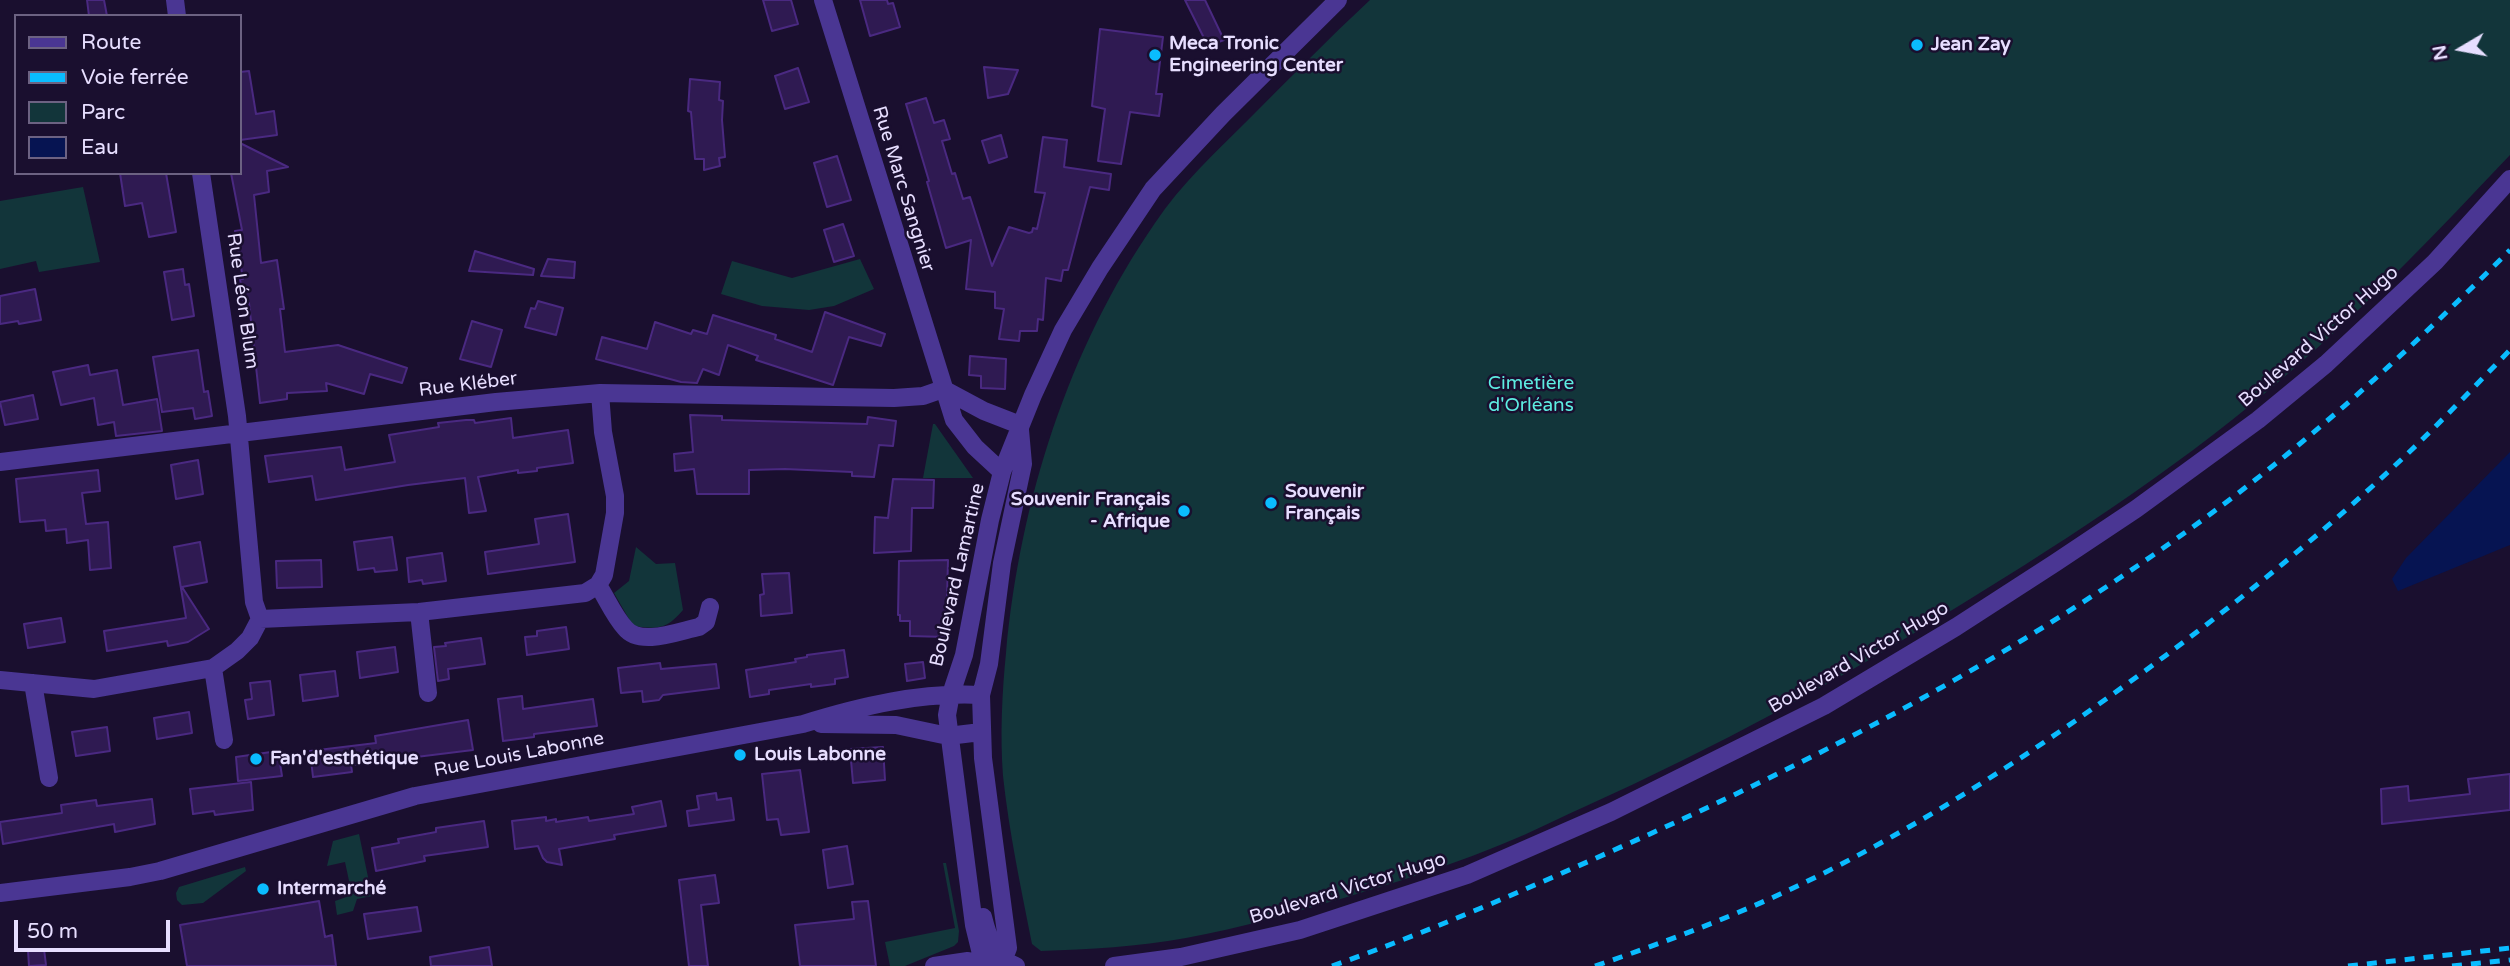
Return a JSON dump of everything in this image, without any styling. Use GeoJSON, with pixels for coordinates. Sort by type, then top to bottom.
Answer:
{"type":"FeatureCollection","features":[{"type":"Feature","properties":{"kind":"street","name":"Rue Marc Sangnier"},"geometry":{"type":"LineString","coordinates":[[823,0],[943,390],[961,431],[1002,472]]}},
{"type":"Feature","properties":{"kind":"street","name":"Boulevard Lamartine"},"geometry":{"type":"LineString","coordinates":[[995,964],[994,949],[983,919],[969,823],[953,770],[947,715],[964,655],[1002,472],[1063,330],[1153,188],[1180,157],[1338,0]]}},
{"type":"Feature","properties":{"kind":"street","name":"Rue Léon Blum"},"geometry":{"type":"LineString","coordinates":[[201,175],[239,434],[254,601],[260,619]]}},
{"type":"Feature","properties":{"kind":"street","name":"Boulevard Victor Hugo"},"geometry":{"type":"LineString","coordinates":[[1114,966],[1181,957],[1300,930],[1466,875],[1611,812],[1824,706],[1944,634],[2067,555],[2136,509],[2258,420],[2326,364],[2435,262],[2510,179]]}},
{"type":"Feature","properties":{"kind":"street","name":"Rue Kléber"},"geometry":{"type":"LineString","coordinates":[[0,462],[496,402],[600,393],[894,398],[923,396],[943,390]]}},
{"type":"Feature","properties":{"kind":"street"},"geometry":{"type":"LineString","coordinates":[[943,390],[984,411],[1020,425]]}},
{"type":"Feature","properties":{"kind":"street"},"geometry":{"type":"LineString","coordinates":[[0,680],[94,689],[214,668],[250,638],[260,619],[419,612],[585,593],[598,585],[604,575],[615,513],[615,496],[603,432],[600,393]]}},
{"type":"Feature","properties":{"kind":"street","name":"Boulevard Lamartine"},"geometry":{"type":"LineString","coordinates":[[995,964],[1008,948],[981,732],[981,695],[989,664],[1002,563],[1023,464],[1020,425]]}},
{"type":"Feature","properties":{"kind":"street"},"geometry":{"type":"LineString","coordinates":[[598,585],[626,630],[637,636],[647,637],[699,627],[706,622],[710,607]]}},
{"type":"Feature","properties":{"kind":"street"},"geometry":{"type":"LineString","coordinates":[[419,612],[428,693]]}},
{"type":"Feature","properties":{"kind":"street"},"geometry":{"type":"LineString","coordinates":[[214,668],[224,740]]}},
{"type":"Feature","properties":{"kind":"street"},"geometry":{"type":"LineString","coordinates":[[33,684],[48,778]]}},
{"type":"Feature","properties":{"kind":"street","name":"Rue Louis Labonne"},"geometry":{"type":"LineString","coordinates":[[0,893],[160,871],[415,796],[803,724],[851,709],[921,696],[981,695]]}},
{"type":"Feature","properties":{"kind":"street","name":"Rue Louis Labonne"},"geometry":{"type":"LineString","coordinates":[[803,724],[896,725],[948,736]]}},
{"type":"Feature","properties":{"kind":"street"},"geometry":{"type":"LineString","coordinates":[[948,736],[981,732]]}},
{"type":"Feature","properties":{"kind":"street"},"geometry":{"type":"LineString","coordinates":[[934,966],[995,964]]}},
{"type":"Feature","properties":{"kind":"green space","name":"Cimetière d'Orléans"},"geometry":{"type":"Polygon","coordinates":[[[1370,0],[2510,0],[2510,155],[2375,294],[2290,372],[2212,436],[2131,495],[2005,578],[1776,712],[1681,761],[1526,834],[1418,875],[1305,909],[1206,934],[1132,946],[1041,951],[1032,944],[1012,839],[1003,776],[1002,714],[1006,653],[1023,539],[1053,428],[1073,374],[1097,322],[1124,271],[1165,209],[1211,157],[1370,0]]]}},
{"type":"Feature","properties":{"kind":"green space"},"geometry":{"type":"Polygon","coordinates":[[[83,187],[100,262],[39,272],[36,261],[0,269],[0,201],[83,187]]]}},
{"type":"Feature","properties":{"kind":"green space"},"geometry":{"type":"Polygon","coordinates":[[[860,259],[874,289],[834,306],[809,310],[762,306],[721,294],[732,261],[792,278],[860,259]]]}},
{"type":"Feature","properties":{"kind":"green space"},"geometry":{"type":"Polygon","coordinates":[[[935,424],[973,478],[923,478],[935,424]]]}},
{"type":"Feature","properties":{"kind":"green space"},"geometry":{"type":"Polygon","coordinates":[[[636,547],[656,564],[675,563],[683,610],[661,627],[633,626],[614,593],[629,581],[636,547]]]}},
{"type":"Feature","properties":{"kind":"green space"},"geometry":{"type":"Polygon","coordinates":[[[359,834],[372,896],[357,899],[353,911],[337,915],[335,901],[352,895],[345,862],[327,866],[333,841],[359,834]]]}},
{"type":"Feature","properties":{"kind":"green space"},"geometry":{"type":"Polygon","coordinates":[[[943,863],[946,863],[959,931],[958,942],[905,966],[890,966],[885,942],[955,928],[943,863]]]}},
{"type":"Feature","properties":{"kind":"green space"},"geometry":{"type":"Polygon","coordinates":[[[245,867],[246,871],[203,903],[182,905],[177,900],[179,887],[245,867]]]}},
{"type":"Feature","properties":{"kind":"water"},"geometry":{"type":"Polygon","coordinates":[[[2510,452],[2510,545],[2398,591],[2392,579],[2406,558],[2510,452]]]}},
{"type":"Feature","properties":{"kind":"building"},"geometry":{"type":"Polygon","coordinates":[[[87,0],[104,0],[107,14],[89,14],[87,0]]]}},
{"type":"Feature","properties":{"kind":"building"},"geometry":{"type":"Polygon","coordinates":[[[763,0],[791,0],[798,24],[772,31],[763,0]]]}},
{"type":"Feature","properties":{"kind":"building"},"geometry":{"type":"Polygon","coordinates":[[[860,0],[887,0],[888,4],[893,3],[900,27],[870,36],[860,0]]]}},
{"type":"Feature","properties":{"kind":"building"},"geometry":{"type":"Polygon","coordinates":[[[1185,0],[1205,0],[1224,40],[1208,46],[1185,0]]]}},
{"type":"Feature","properties":{"kind":"building"},"geometry":{"type":"Polygon","coordinates":[[[1100,29],[1163,37],[1156,94],[1162,94],[1159,116],[1130,112],[1121,164],[1098,161],[1105,109],[1092,106],[1100,29]]]}},
{"type":"Feature","properties":{"kind":"building"},"geometry":{"type":"Polygon","coordinates":[[[984,67],[1018,70],[1008,94],[988,98],[984,67]]]}},
{"type":"Feature","properties":{"kind":"building"},"geometry":{"type":"Polygon","coordinates":[[[798,68],[809,102],[785,109],[775,76],[798,68]]]}},
{"type":"Feature","properties":{"kind":"building"},"geometry":{"type":"Polygon","coordinates":[[[249,71],[256,114],[274,111],[277,135],[242,140],[242,72],[249,71]]]}},
{"type":"Feature","properties":{"kind":"building"},"geometry":{"type":"Polygon","coordinates":[[[690,79],[720,82],[719,100],[723,101],[725,157],[719,158],[720,166],[704,170],[704,159],[695,159],[691,112],[688,111],[690,79]]]}},
{"type":"Feature","properties":{"kind":"building"},"geometry":{"type":"Polygon","coordinates":[[[926,98],[934,123],[944,120],[950,139],[942,141],[952,174],[955,173],[963,199],[970,197],[992,266],[1009,227],[1029,233],[1033,228],[1037,229],[1045,193],[1035,192],[1043,137],[1067,140],[1064,167],[1111,174],[1109,190],[1090,187],[1068,270],[1063,270],[1061,281],[1046,278],[1043,320],[1038,319],[1037,331],[1020,331],[1019,341],[999,339],[1004,309],[995,308],[995,292],[966,289],[971,240],[946,248],[906,104],[926,98]]]}},
{"type":"Feature","properties":{"kind":"building"},"geometry":{"type":"Polygon","coordinates":[[[1001,135],[1007,157],[989,163],[982,141],[1001,135]]]}},
{"type":"Feature","properties":{"kind":"building"},"geometry":{"type":"Polygon","coordinates":[[[242,144],[288,167],[267,171],[269,192],[254,195],[261,263],[277,260],[284,309],[280,309],[285,352],[338,345],[407,368],[402,383],[370,374],[364,394],[326,383],[327,391],[287,393],[287,399],[260,403],[249,303],[244,304],[235,231],[242,230],[231,175],[242,175],[242,144]]]}},
{"type":"Feature","properties":{"kind":"building"},"geometry":{"type":"Polygon","coordinates":[[[837,156],[851,200],[827,207],[814,163],[837,156]]]}},
{"type":"Feature","properties":{"kind":"building"},"geometry":{"type":"Polygon","coordinates":[[[120,175],[166,175],[176,232],[149,237],[142,203],[125,206],[120,175]]]}},
{"type":"Feature","properties":{"kind":"building"},"geometry":{"type":"Polygon","coordinates":[[[843,224],[854,256],[834,262],[824,230],[843,224]]]}},
{"type":"Feature","properties":{"kind":"building"},"geometry":{"type":"Polygon","coordinates":[[[475,251],[534,269],[533,275],[469,271],[475,251]]]}},
{"type":"Feature","properties":{"kind":"building"},"geometry":{"type":"Polygon","coordinates":[[[548,259],[575,262],[574,278],[541,276],[548,259]]]}},
{"type":"Feature","properties":{"kind":"building"},"geometry":{"type":"Polygon","coordinates":[[[183,269],[185,285],[189,284],[194,316],[172,320],[164,272],[183,269]]]}},
{"type":"Feature","properties":{"kind":"building"},"geometry":{"type":"Polygon","coordinates":[[[35,289],[41,320],[0,324],[0,296],[35,289]]]}},
{"type":"Feature","properties":{"kind":"building"},"geometry":{"type":"Polygon","coordinates":[[[538,301],[563,308],[556,335],[525,327],[531,308],[535,309],[538,301]]]}},
{"type":"Feature","properties":{"kind":"building"},"geometry":{"type":"Polygon","coordinates":[[[825,312],[885,334],[881,346],[849,337],[833,385],[756,360],[758,356],[728,345],[719,375],[703,369],[697,383],[681,382],[596,359],[602,337],[647,349],[655,322],[691,334],[693,330],[707,334],[713,315],[776,335],[775,339],[812,352],[825,312]]]}},
{"type":"Feature","properties":{"kind":"building"},"geometry":{"type":"Polygon","coordinates":[[[472,321],[502,330],[491,367],[460,359],[472,321]]]}},
{"type":"Feature","properties":{"kind":"building"},"geometry":{"type":"Polygon","coordinates":[[[198,350],[204,392],[208,391],[212,416],[195,419],[193,408],[162,412],[153,357],[198,350]]]}},
{"type":"Feature","properties":{"kind":"building"},"geometry":{"type":"Polygon","coordinates":[[[970,356],[1006,359],[1005,389],[981,388],[981,376],[969,375],[970,356]]]}},
{"type":"Feature","properties":{"kind":"building"},"geometry":{"type":"Polygon","coordinates":[[[88,365],[90,375],[117,370],[123,405],[157,399],[162,431],[116,436],[114,422],[98,425],[94,398],[61,405],[53,372],[88,365]]]}},
{"type":"Feature","properties":{"kind":"building"},"geometry":{"type":"Polygon","coordinates":[[[33,395],[38,419],[5,425],[0,402],[33,395]]]}},
{"type":"Feature","properties":{"kind":"building"},"geometry":{"type":"Polygon","coordinates":[[[690,415],[722,416],[722,420],[867,424],[868,417],[896,421],[893,446],[879,445],[874,477],[852,476],[852,472],[749,470],[749,494],[697,494],[694,469],[675,471],[674,454],[693,452],[690,415]]]}},
{"type":"Feature","properties":{"kind":"building"},"geometry":{"type":"Polygon","coordinates":[[[511,418],[513,438],[568,430],[573,463],[537,468],[537,471],[518,473],[518,470],[478,477],[486,511],[469,513],[465,478],[316,500],[312,476],[269,482],[265,456],[341,447],[345,470],[395,462],[389,435],[439,427],[438,423],[474,420],[475,423],[511,418]]]}},
{"type":"Feature","properties":{"kind":"building"},"geometry":{"type":"Polygon","coordinates":[[[198,460],[203,494],[176,499],[171,465],[198,460]]]}},
{"type":"Feature","properties":{"kind":"building"},"geometry":{"type":"Polygon","coordinates":[[[98,470],[100,491],[82,493],[86,524],[108,522],[111,568],[90,570],[88,540],[67,543],[66,529],[46,531],[45,520],[20,522],[16,479],[98,470]]]}},
{"type":"Feature","properties":{"kind":"building"},"geometry":{"type":"Polygon","coordinates":[[[893,479],[934,480],[933,508],[912,508],[911,551],[874,553],[875,517],[888,518],[893,479]]]}},
{"type":"Feature","properties":{"kind":"building"},"geometry":{"type":"Polygon","coordinates":[[[568,514],[575,562],[488,574],[485,552],[539,544],[535,519],[568,514]]]}},
{"type":"Feature","properties":{"kind":"building"},"geometry":{"type":"Polygon","coordinates":[[[392,537],[397,570],[358,570],[354,542],[392,537]]]}},
{"type":"Feature","properties":{"kind":"building"},"geometry":{"type":"Polygon","coordinates":[[[200,542],[207,582],[182,587],[209,629],[188,642],[168,646],[167,641],[107,651],[104,631],[186,618],[174,547],[200,542]]]}},
{"type":"Feature","properties":{"kind":"building"},"geometry":{"type":"Polygon","coordinates":[[[442,553],[446,581],[423,584],[422,580],[409,582],[407,558],[442,553]]]}},
{"type":"Feature","properties":{"kind":"building"},"geometry":{"type":"Polygon","coordinates":[[[321,560],[322,587],[277,588],[276,561],[321,560]]]}},
{"type":"Feature","properties":{"kind":"building"},"geometry":{"type":"Polygon","coordinates":[[[948,560],[946,637],[910,636],[910,621],[900,621],[898,615],[899,561],[948,560]]]}},
{"type":"Feature","properties":{"kind":"building"},"geometry":{"type":"Polygon","coordinates":[[[789,573],[792,613],[761,616],[760,595],[764,594],[762,574],[789,573]]]}},
{"type":"Feature","properties":{"kind":"building"},"geometry":{"type":"Polygon","coordinates":[[[61,618],[65,642],[28,648],[24,624],[61,618]]]}},
{"type":"Feature","properties":{"kind":"building"},"geometry":{"type":"Polygon","coordinates":[[[566,627],[569,649],[527,655],[525,637],[537,636],[537,631],[566,627]]]}},
{"type":"Feature","properties":{"kind":"building"},"geometry":{"type":"Polygon","coordinates":[[[481,638],[485,664],[448,669],[449,679],[438,681],[434,647],[481,638]]]}},
{"type":"Feature","properties":{"kind":"building"},"geometry":{"type":"Polygon","coordinates":[[[395,647],[398,672],[360,678],[357,652],[395,647]]]}},
{"type":"Feature","properties":{"kind":"building"},"geometry":{"type":"Polygon","coordinates":[[[844,650],[848,677],[835,679],[835,684],[811,687],[811,684],[769,690],[769,694],[750,697],[746,670],[796,662],[795,659],[807,655],[844,650]]]}},
{"type":"Feature","properties":{"kind":"building"},"geometry":{"type":"Polygon","coordinates":[[[923,662],[925,678],[907,681],[905,664],[923,662]]]}},
{"type":"Feature","properties":{"kind":"building"},"geometry":{"type":"Polygon","coordinates":[[[660,663],[661,669],[716,664],[719,688],[663,695],[659,700],[643,702],[642,691],[621,693],[618,668],[660,663]]]}},
{"type":"Feature","properties":{"kind":"building"},"geometry":{"type":"Polygon","coordinates":[[[335,671],[338,696],[303,701],[300,675],[335,671]]]}},
{"type":"Feature","properties":{"kind":"building"},"geometry":{"type":"Polygon","coordinates":[[[270,681],[274,715],[248,719],[245,700],[252,699],[250,683],[270,681]]]}},
{"type":"Feature","properties":{"kind":"building"},"geometry":{"type":"Polygon","coordinates":[[[522,696],[523,709],[593,699],[597,726],[503,741],[498,699],[522,696]]]}},
{"type":"Feature","properties":{"kind":"building"},"geometry":{"type":"Polygon","coordinates":[[[189,712],[192,733],[157,739],[154,718],[189,712]]]}},
{"type":"Feature","properties":{"kind":"building"},"geometry":{"type":"Polygon","coordinates":[[[468,720],[473,750],[351,765],[352,772],[313,777],[310,751],[376,743],[375,736],[468,720]]]}},
{"type":"Feature","properties":{"kind":"building"},"geometry":{"type":"Polygon","coordinates":[[[107,727],[110,751],[76,756],[72,732],[107,727]]]}},
{"type":"Feature","properties":{"kind":"building"},"geometry":{"type":"Polygon","coordinates":[[[883,747],[885,780],[853,783],[850,749],[883,747]]]}},
{"type":"Feature","properties":{"kind":"building"},"geometry":{"type":"Polygon","coordinates":[[[278,751],[282,776],[238,781],[236,757],[278,751]]]}},
{"type":"Feature","properties":{"kind":"building"},"geometry":{"type":"Polygon","coordinates":[[[800,770],[809,832],[781,835],[778,819],[767,820],[762,774],[800,770]]]}},
{"type":"Feature","properties":{"kind":"building"},"geometry":{"type":"Polygon","coordinates":[[[2510,774],[2510,810],[2382,824],[2381,789],[2408,786],[2409,801],[2470,794],[2468,779],[2510,774]]]}},
{"type":"Feature","properties":{"kind":"building"},"geometry":{"type":"Polygon","coordinates":[[[251,782],[253,810],[215,815],[214,811],[193,814],[190,789],[251,782]]]}},
{"type":"Feature","properties":{"kind":"building"},"geometry":{"type":"Polygon","coordinates":[[[716,793],[717,800],[731,798],[734,820],[689,826],[687,811],[699,809],[697,796],[716,793]]]}},
{"type":"Feature","properties":{"kind":"building"},"geometry":{"type":"Polygon","coordinates":[[[152,799],[155,824],[115,832],[114,824],[3,844],[0,822],[62,813],[61,805],[96,800],[97,806],[152,799]]]}},
{"type":"Feature","properties":{"kind":"building"},"geometry":{"type":"Polygon","coordinates":[[[661,801],[666,826],[614,835],[615,839],[559,849],[562,865],[547,862],[538,846],[515,849],[512,821],[546,817],[546,821],[556,819],[556,822],[588,817],[589,821],[634,814],[632,807],[661,801]]]}},
{"type":"Feature","properties":{"kind":"building"},"geometry":{"type":"Polygon","coordinates":[[[484,821],[488,847],[424,856],[425,861],[376,871],[372,848],[399,843],[398,839],[436,832],[436,828],[484,821]]]}},
{"type":"Feature","properties":{"kind":"building"},"geometry":{"type":"Polygon","coordinates":[[[847,846],[853,884],[828,888],[823,850],[847,846]]]}},
{"type":"Feature","properties":{"kind":"building"},"geometry":{"type":"Polygon","coordinates":[[[715,875],[719,903],[701,905],[708,966],[689,966],[679,880],[715,875]]]}},
{"type":"Feature","properties":{"kind":"building"},"geometry":{"type":"Polygon","coordinates":[[[319,901],[325,937],[332,935],[336,966],[187,966],[180,925],[319,901]]]}},
{"type":"Feature","properties":{"kind":"building"},"geometry":{"type":"Polygon","coordinates":[[[868,901],[876,966],[800,966],[795,925],[854,919],[852,902],[868,901]]]}},
{"type":"Feature","properties":{"kind":"building"},"geometry":{"type":"Polygon","coordinates":[[[417,907],[421,931],[368,939],[364,914],[417,907]]]}},
{"type":"Feature","properties":{"kind":"building"},"geometry":{"type":"Polygon","coordinates":[[[489,947],[492,966],[431,966],[430,957],[489,947]]]}},
{"type":"Feature","properties":{"kind":"building"},"geometry":{"type":"Polygon","coordinates":[[[44,949],[46,965],[29,966],[28,950],[44,949]]]}},
{"type":"Feature","properties":{"kind":"railway"},"geometry":{"type":"LineString","coordinates":[[1332,966],[1515,894],[1696,813],[1840,742],[1981,665],[2117,580],[2270,469],[2393,363],[2510,250]]}},
{"type":"Feature","properties":{"kind":"railway"},"geometry":{"type":"LineString","coordinates":[[1595,966],[1708,925],[1818,876],[1899,833],[2055,735],[2202,628],[2305,546],[2403,458],[2510,350]]}},
{"type":"Feature","properties":{"kind":"railway"},"geometry":{"type":"LineString","coordinates":[[2348,966],[2510,948]]}},
{"type":"Feature","properties":{"kind":"railway"},"geometry":{"type":"LineString","coordinates":[[2452,966],[2510,960]]}},
{"type":"Feature","properties":{"kind":"place","name":"Jean Zay"},"geometry":{"type":"Point","coordinates":[1917,45]}},
{"type":"Feature","properties":{"kind":"place","name":"Meca Tronic Engineering Center"},"geometry":{"type":"Point","coordinates":[1155,55]}},
{"type":"Feature","properties":{"kind":"place","name":"Souvenir Français"},"geometry":{"type":"Point","coordinates":[1271,503]}},
{"type":"Feature","properties":{"kind":"place","name":"Souvenir Français - Afrique"},"geometry":{"type":"Point","coordinates":[1184,511]}},
{"type":"Feature","properties":{"kind":"place","name":"Louis Labonne"},"geometry":{"type":"Point","coordinates":[740,755]}},
{"type":"Feature","properties":{"kind":"place","name":"Fan'd'esthétique"},"geometry":{"type":"Point","coordinates":[256,759]}},
{"type":"Feature","properties":{"kind":"place","name":"Intermarché"},"geometry":{"type":"Point","coordinates":[263,889]}}]}
